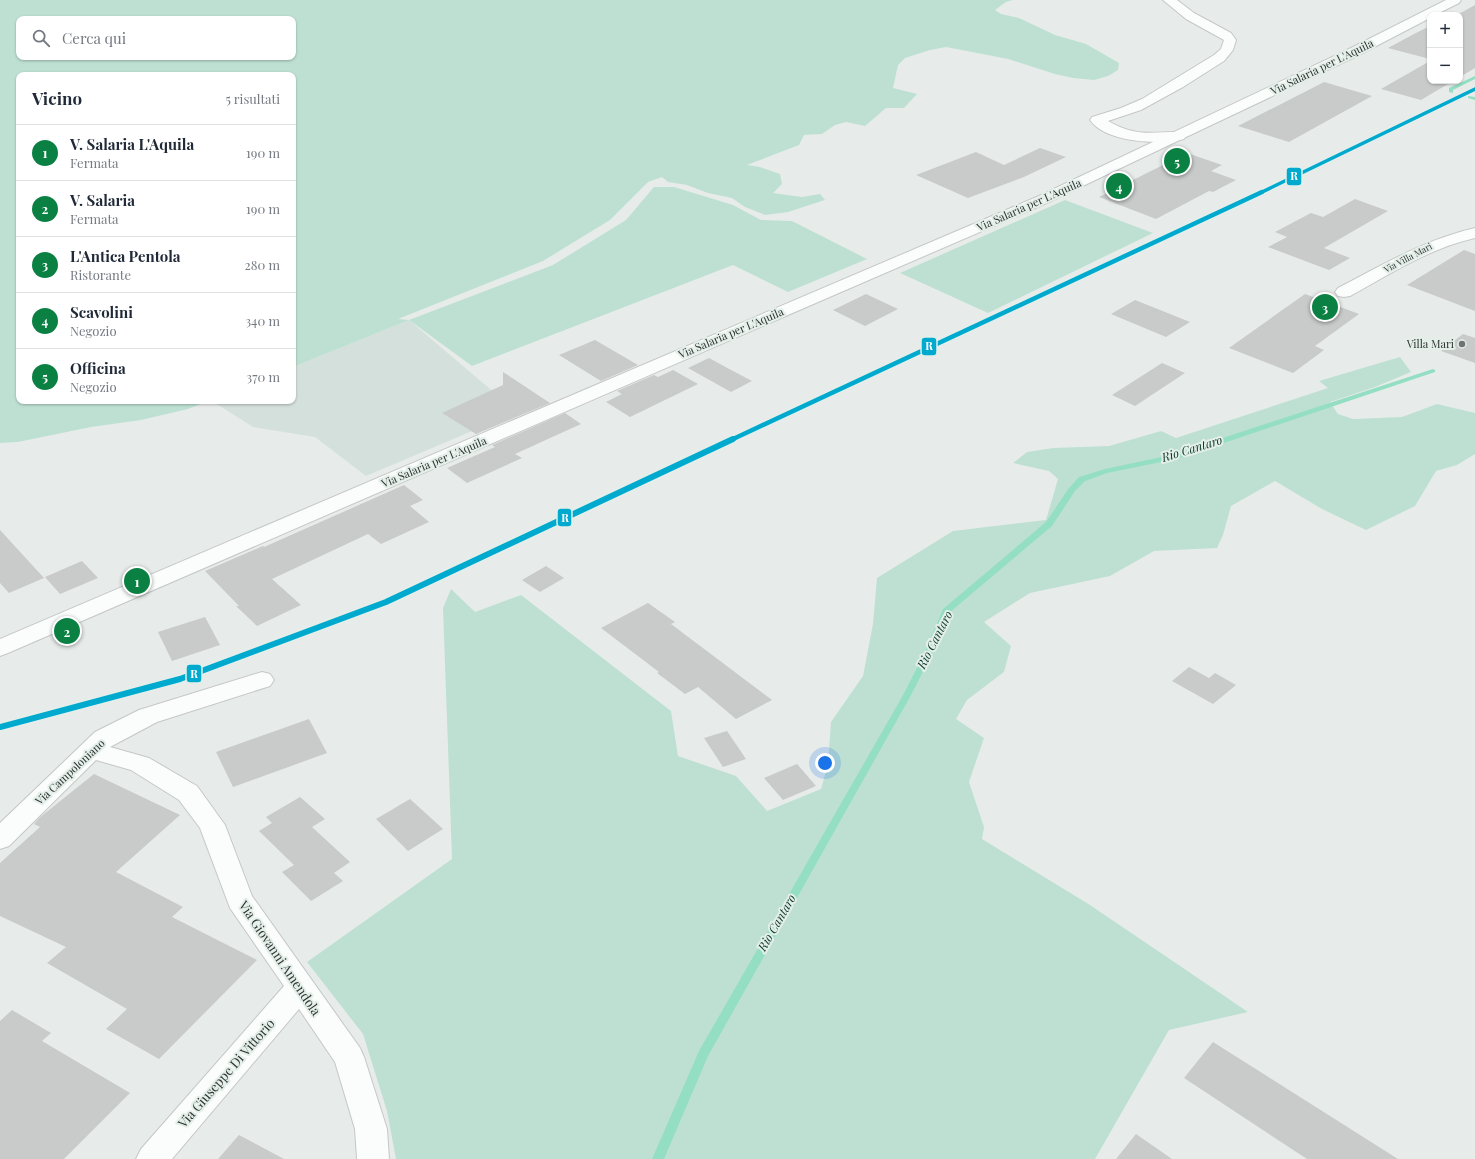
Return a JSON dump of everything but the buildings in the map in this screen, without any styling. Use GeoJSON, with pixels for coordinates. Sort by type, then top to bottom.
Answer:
{"type":"FeatureCollection","features":[{"type":"Feature","properties":{"kind":"main road"},"geometry":{"type":"LineString","coordinates":[[1169,0],[1190,16],[1227,36],[1230,40],[1227,50],[1219,58],[1150,100],[1119,114],[1106,116],[1098,120],[1106,126],[1126,134],[1144,138],[1179,136]]}},
{"type":"Feature","properties":{"kind":"main road","name":"Via Salaria per L'Aquila"},"geometry":{"type":"LineString","coordinates":[[0,648],[1036,202],[1179,136],[1352,53],[1455,0]]}},
{"type":"Feature","properties":{"kind":"main road","name":"Via Villa Mari"},"geometry":{"type":"LineString","coordinates":[[1344,292],[1435,244],[1455,236],[1475,233]]}},
{"type":"Feature","properties":{"kind":"main road","name":"Via Campoloniano"},"geometry":{"type":"LineString","coordinates":[[0,839],[104,738],[148,716],[262,680]]}},
{"type":"Feature","properties":{"kind":"main road","name":"Via Giovanni Amendola"},"geometry":{"type":"LineString","coordinates":[[91,750],[140,764],[188,793],[212,825],[240,900],[349,1057],[371,1129],[374,1159]]}},
{"type":"Feature","properties":{"kind":"main road","name":"Via Giuseppe Di Vittorio"},"geometry":{"type":"LineString","coordinates":[[152,1159],[300,987]]}},
{"type":"Feature","properties":{"kind":"shaded area"},"geometry":{"type":"Polygon","coordinates":[[[409,320],[517,412],[366,476],[315,437],[253,427],[217,404],[296,404],[296,366],[409,320]]]}},
{"type":"Feature","properties":{"kind":"green space"},"geometry":{"type":"Polygon","coordinates":[[[0,0],[1013,0],[1006,2],[995,10],[1001,14],[1019,18],[1055,35],[1086,44],[1119,63],[1118,70],[1108,76],[1094,80],[1073,78],[1055,74],[1008,59],[946,47],[930,50],[905,58],[898,65],[893,88],[917,94],[904,108],[886,108],[865,126],[846,122],[835,125],[822,134],[804,135],[799,145],[747,165],[760,167],[780,174],[782,184],[773,193],[802,197],[820,194],[825,200],[788,212],[765,215],[745,207],[732,198],[708,193],[687,185],[668,182],[662,177],[648,182],[610,220],[543,261],[398,319],[409,320],[296,366],[296,72],[16,72],[16,404],[200,404],[188,409],[141,420],[91,427],[18,442],[0,443],[0,0]]]}},
{"type":"Feature","properties":{"kind":"green space"},"geometry":{"type":"Polygon","coordinates":[[[654,187],[674,187],[733,205],[761,220],[792,221],[867,259],[788,292],[733,265],[472,366],[409,320],[553,265],[626,220],[654,187]]]}},
{"type":"Feature","properties":{"kind":"green space"},"geometry":{"type":"Polygon","coordinates":[[[1065,200],[1153,233],[988,313],[900,273],[1065,200]]]}},
{"type":"Feature","properties":{"kind":"green space"},"geometry":{"type":"Polygon","coordinates":[[[1400,357],[1411,372],[1375,387],[1330,402],[1338,414],[1353,419],[1402,417],[1437,404],[1475,413],[1475,454],[1457,465],[1436,471],[1415,506],[1366,530],[1322,509],[1275,481],[1231,506],[1223,535],[1217,548],[1154,551],[1110,576],[1030,593],[984,622],[1011,646],[1004,672],[967,700],[956,719],[984,738],[969,782],[984,827],[982,839],[1090,905],[1248,1012],[1169,1030],[1095,1159],[396,1159],[387,1111],[363,1034],[307,962],[452,859],[443,608],[451,589],[475,612],[521,595],[671,711],[678,756],[736,776],[767,811],[821,789],[828,764],[831,722],[863,676],[873,624],[877,578],[953,531],[1046,520],[1058,479],[1049,471],[1013,463],[1027,452],[1053,448],[1109,446],[1161,431],[1176,438],[1328,388],[1319,381],[1400,357]]]}},
{"type":"Feature","properties":{"kind":"waterway","name":"Rio Cantaro"},"geometry":{"type":"LineString","coordinates":[[1451,92],[1451,89],[1475,77]]}},
{"type":"Feature","properties":{"kind":"waterway","name":"Rio Cantaro"},"geometry":{"type":"LineString","coordinates":[[1470,97],[1475,99]]}},
{"type":"Feature","properties":{"kind":"waterway","name":"Rio Cantaro"},"geometry":{"type":"LineString","coordinates":[[658,1159],[703,1054],[906,697],[928,654],[946,611],[1049,524],[1072,490],[1082,479],[1105,471],[1173,457],[1433,371]]}},
{"type":"Feature","properties":{"kind":"transit line","name":"R"},"geometry":{"type":"LineString","coordinates":[[0,727],[180,679],[386,602],[930,346],[1237,204],[1475,89]]}},
{"type":"Feature","properties":{"kind":"place","name":"Officina"},"geometry":{"type":"Point","coordinates":[1177,161]}},
{"type":"Feature","properties":{"kind":"place","name":"Scavolini"},"geometry":{"type":"Point","coordinates":[1119,186]}},
{"type":"Feature","properties":{"kind":"place","name":"L'Antica Pentola"},"geometry":{"type":"Point","coordinates":[1325,307]}},
{"type":"Feature","properties":{"kind":"place","name":"Villa Mari"},"geometry":{"type":"Point","coordinates":[1462,344]}},
{"type":"Feature","properties":{"kind":"place","name":"V. Salaria L'Aquila"},"geometry":{"type":"Point","coordinates":[137,581]}},
{"type":"Feature","properties":{"kind":"place","name":"V. Salaria"},"geometry":{"type":"Point","coordinates":[67,631]}}]}
